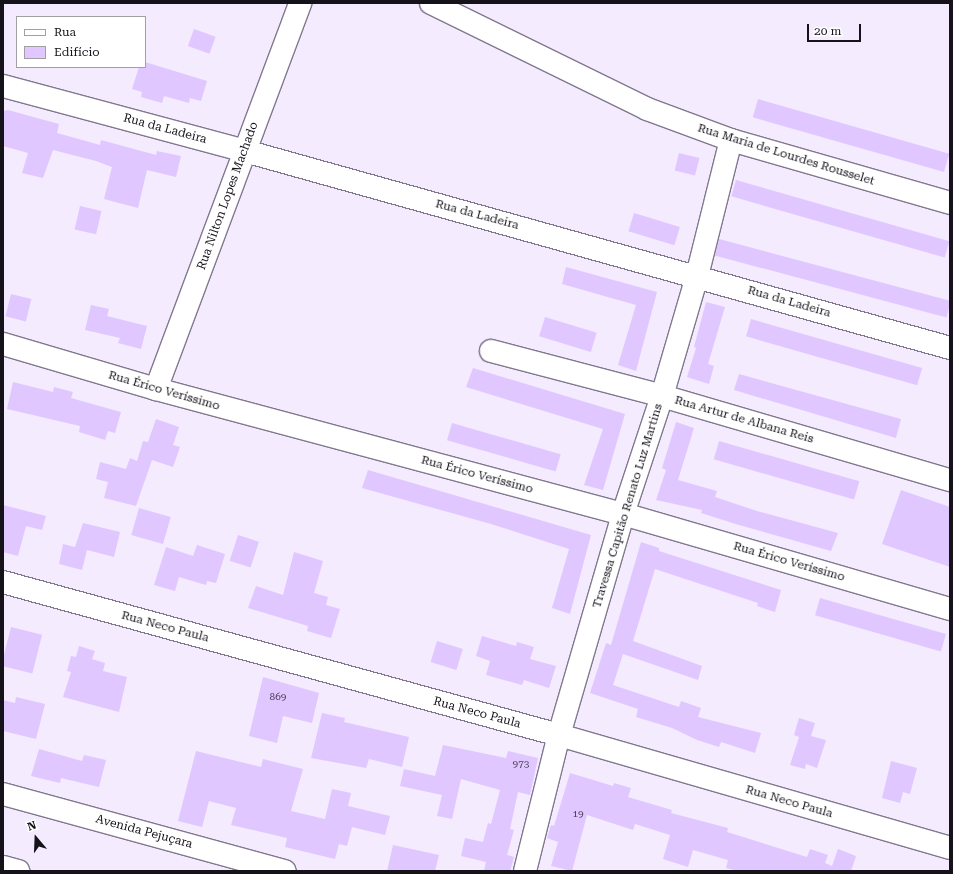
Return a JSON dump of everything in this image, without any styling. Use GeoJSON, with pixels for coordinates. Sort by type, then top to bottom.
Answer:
{"type":"FeatureCollection","features":[{"type":"Feature","properties":{"kind":"street","name":"Rua Nilton Lopes Machado"},"geometry":{"type":"LineString","coordinates":[[156,389],[300,3]]}},
{"type":"Feature","properties":{"kind":"street","name":"Rua Maria de Lourdes Rousselet"},"geometry":{"type":"LineString","coordinates":[[431,3],[647,109],[731,140],[950,203]]}},
{"type":"Feature","properties":{"kind":"street","name":"Rua da Ladeira"},"geometry":{"type":"LineString","coordinates":[[3,86],[245,151],[697,276],[950,348]]}},
{"type":"Feature","properties":{"kind":"street","name":"Travessa Capitão Renato Luz Martins"},"geometry":{"type":"LineString","coordinates":[[525,871],[559,735],[623,514],[662,396],[697,276],[731,140]]}},
{"type":"Feature","properties":{"kind":"street","name":"Rua Érico Veríssimo"},"geometry":{"type":"LineString","coordinates":[[3,344],[156,389],[623,514],[950,609]]}},
{"type":"Feature","properties":{"kind":"street","name":"Rua Artur de Albana Reis"},"geometry":{"type":"LineString","coordinates":[[491,351],[662,396],[950,480]]}},
{"type":"Feature","properties":{"kind":"street","name":"Rua Neco Paula"},"geometry":{"type":"LineString","coordinates":[[3,582],[559,735],[950,848]]}},
{"type":"Feature","properties":{"kind":"street","name":"Avenida Pejuçara"},"geometry":{"type":"LineString","coordinates":[[3,794],[285,871]]}},
{"type":"Feature","properties":{"kind":"street"},"geometry":{"type":"LineString","coordinates":[[3,867],[18,871]]}},
{"type":"Feature","properties":{"kind":"building"},"geometry":{"type":"Polygon","coordinates":[[[194,29],[216,37],[209,54],[188,46],[194,29]]]}},
{"type":"Feature","properties":{"kind":"building"},"geometry":{"type":"Polygon","coordinates":[[[146,62],[207,81],[201,101],[190,98],[189,103],[164,96],[162,103],[141,97],[142,92],[132,89],[139,68],[146,68],[146,62]]]}},
{"type":"Feature","properties":{"kind":"building"},"geometry":{"type":"Polygon","coordinates":[[[758,99],[949,154],[944,172],[753,117],[758,99]]]}},
{"type":"Feature","properties":{"kind":"building"},"geometry":{"type":"Polygon","coordinates":[[[8,110],[59,124],[57,133],[100,145],[101,140],[156,155],[157,151],[181,156],[176,177],[147,170],[138,208],[104,199],[112,167],[96,161],[53,150],[43,178],[22,173],[28,153],[3,146],[3,111],[8,110]]]}},
{"type":"Feature","properties":{"kind":"building"},"geometry":{"type":"Polygon","coordinates":[[[679,153],[699,158],[695,176],[675,170],[679,153]]]}},
{"type":"Feature","properties":{"kind":"building"},"geometry":{"type":"Polygon","coordinates":[[[736,180],[949,241],[945,258],[731,196],[736,180]]]}},
{"type":"Feature","properties":{"kind":"building"},"geometry":{"type":"Polygon","coordinates":[[[80,206],[101,211],[96,234],[75,229],[80,206]]]}},
{"type":"Feature","properties":{"kind":"building"},"geometry":{"type":"Polygon","coordinates":[[[634,213],[680,227],[674,245],[628,231],[634,213]]]}},
{"type":"Feature","properties":{"kind":"building"},"geometry":{"type":"Polygon","coordinates":[[[719,239],[950,301],[946,318],[715,255],[719,239]]]}},
{"type":"Feature","properties":{"kind":"building"},"geometry":{"type":"Polygon","coordinates":[[[566,267],[657,292],[636,371],[618,365],[636,305],[562,284],[566,267]]]}},
{"type":"Feature","properties":{"kind":"building"},"geometry":{"type":"Polygon","coordinates":[[[11,294],[31,299],[26,321],[5,316],[11,294]]]}},
{"type":"Feature","properties":{"kind":"building"},"geometry":{"type":"Polygon","coordinates":[[[706,302],[725,307],[708,364],[714,366],[709,384],[687,377],[696,348],[694,347],[706,302]]]}},
{"type":"Feature","properties":{"kind":"building"},"geometry":{"type":"Polygon","coordinates":[[[91,305],[109,309],[107,316],[147,326],[141,349],[118,343],[120,338],[85,330],[91,305]]]}},
{"type":"Feature","properties":{"kind":"building"},"geometry":{"type":"Polygon","coordinates":[[[545,317],[597,333],[591,352],[539,336],[545,317]]]}},
{"type":"Feature","properties":{"kind":"building"},"geometry":{"type":"Polygon","coordinates":[[[751,319],[922,368],[917,385],[746,336],[751,319]]]}},
{"type":"Feature","properties":{"kind":"building"},"geometry":{"type":"Polygon","coordinates":[[[473,368],[625,414],[603,490],[584,485],[603,429],[466,387],[473,368]]]}},
{"type":"Feature","properties":{"kind":"building"},"geometry":{"type":"Polygon","coordinates":[[[739,374],[901,419],[896,438],[734,390],[739,374]]]}},
{"type":"Feature","properties":{"kind":"building"},"geometry":{"type":"Polygon","coordinates":[[[13,382],[53,392],[54,387],[73,392],[71,398],[121,412],[115,433],[108,431],[105,440],[79,432],[80,426],[7,409],[13,382]]]}},
{"type":"Feature","properties":{"kind":"building"},"geometry":{"type":"Polygon","coordinates":[[[156,419],[179,427],[173,445],[180,447],[173,467],[152,460],[136,506],[104,498],[108,482],[96,479],[100,462],[126,469],[130,458],[137,461],[143,441],[148,442],[156,419]]]}},
{"type":"Feature","properties":{"kind":"building"},"geometry":{"type":"Polygon","coordinates":[[[676,422],[694,428],[678,480],[717,491],[715,497],[757,511],[838,533],[831,551],[701,513],[702,510],[656,500],[666,470],[662,468],[676,422]]]}},
{"type":"Feature","properties":{"kind":"building"},"geometry":{"type":"Polygon","coordinates":[[[452,423],[561,454],[556,471],[447,440],[452,423]]]}},
{"type":"Feature","properties":{"kind":"building"},"geometry":{"type":"Polygon","coordinates":[[[719,441],[859,481],[854,500],[714,459],[719,441]]]}},
{"type":"Feature","properties":{"kind":"building"},"geometry":{"type":"Polygon","coordinates":[[[368,470],[591,535],[570,614],[552,608],[569,549],[491,524],[362,488],[368,470]]]}},
{"type":"Feature","properties":{"kind":"building"},"geometry":{"type":"Polygon","coordinates":[[[901,490],[950,507],[950,567],[882,544],[901,490]]]}},
{"type":"Feature","properties":{"kind":"building"},"geometry":{"type":"Polygon","coordinates":[[[3,505],[46,516],[42,530],[26,526],[18,556],[3,552],[3,505]]]}},
{"type":"Feature","properties":{"kind":"building"},"geometry":{"type":"Polygon","coordinates":[[[139,508],[171,517],[163,544],[131,535],[139,508]]]}},
{"type":"Feature","properties":{"kind":"building"},"geometry":{"type":"Polygon","coordinates":[[[83,523],[120,532],[114,557],[87,550],[82,570],[59,564],[63,544],[75,547],[83,523]]]}},
{"type":"Feature","properties":{"kind":"building"},"geometry":{"type":"Polygon","coordinates":[[[238,535],[259,542],[251,567],[230,561],[238,535]]]}},
{"type":"Feature","properties":{"kind":"building"},"geometry":{"type":"Polygon","coordinates":[[[641,542],[659,548],[659,551],[781,590],[775,612],[757,606],[758,603],[655,569],[633,641],[702,666],[698,680],[623,654],[613,685],[679,707],[681,701],[701,708],[698,717],[761,733],[755,753],[721,742],[719,747],[697,740],[672,728],[636,717],[638,709],[590,693],[606,643],[611,645],[641,542]]]}},
{"type":"Feature","properties":{"kind":"building"},"geometry":{"type":"Polygon","coordinates":[[[197,545],[225,554],[216,583],[207,581],[206,585],[179,577],[175,591],[154,585],[166,547],[193,556],[197,545]]]}},
{"type":"Feature","properties":{"kind":"building"},"geometry":{"type":"Polygon","coordinates":[[[294,552],[323,561],[314,593],[328,597],[326,605],[340,609],[331,638],[307,631],[308,626],[248,608],[256,586],[283,595],[294,552]]]}},
{"type":"Feature","properties":{"kind":"building"},"geometry":{"type":"Polygon","coordinates":[[[820,598],[946,634],[941,651],[815,615],[820,598]]]}},
{"type":"Feature","properties":{"kind":"building"},"geometry":{"type":"Polygon","coordinates":[[[11,627],[42,635],[32,674],[3,666],[3,659],[11,627]]]}},
{"type":"Feature","properties":{"kind":"building"},"geometry":{"type":"Polygon","coordinates":[[[482,636],[516,646],[517,642],[534,647],[530,659],[556,666],[549,688],[524,680],[522,685],[486,675],[490,661],[476,656],[482,636]]]}},
{"type":"Feature","properties":{"kind":"building"},"geometry":{"type":"Polygon","coordinates":[[[437,641],[463,649],[456,670],[431,662],[437,641]]]}},
{"type":"Feature","properties":{"kind":"building"},"geometry":{"type":"Polygon","coordinates":[[[79,646],[95,651],[92,659],[105,663],[103,671],[127,677],[119,712],[63,697],[71,672],[67,671],[71,656],[76,657],[79,646]]]}},
{"type":"Feature","properties":{"kind":"building"},"geometry":{"type":"Polygon","coordinates":[[[263,677],[319,693],[312,723],[283,716],[277,743],[249,736],[263,677]]]}},
{"type":"Feature","properties":{"kind":"building"},"geometry":{"type":"Polygon","coordinates":[[[16,697],[45,704],[36,739],[3,731],[3,700],[15,703],[16,697]]]}},
{"type":"Feature","properties":{"kind":"building"},"geometry":{"type":"Polygon","coordinates":[[[322,713],[345,718],[344,722],[409,737],[402,767],[369,759],[366,768],[311,758],[322,713]]]}},
{"type":"Feature","properties":{"kind":"building"},"geometry":{"type":"Polygon","coordinates":[[[799,718],[815,723],[811,736],[826,740],[817,768],[806,764],[805,769],[790,765],[799,737],[794,735],[799,718]]]}},
{"type":"Feature","properties":{"kind":"building"},"geometry":{"type":"Polygon","coordinates":[[[443,745],[506,758],[508,751],[538,758],[530,795],[518,792],[510,829],[514,830],[507,855],[514,857],[510,871],[484,871],[486,862],[461,856],[465,838],[483,842],[488,823],[491,824],[500,790],[461,779],[452,819],[437,816],[442,795],[400,786],[404,769],[435,776],[443,745]]]}},
{"type":"Feature","properties":{"kind":"building"},"geometry":{"type":"Polygon","coordinates":[[[39,749],[82,761],[84,755],[106,760],[99,787],[61,778],[60,783],[31,776],[39,749]]]}},
{"type":"Feature","properties":{"kind":"building"},"geometry":{"type":"Polygon","coordinates":[[[196,751],[261,767],[263,759],[303,769],[291,811],[325,819],[332,789],[351,793],[348,806],[390,816],[385,835],[352,827],[347,846],[339,844],[335,859],[285,847],[287,838],[231,825],[236,808],[209,801],[202,827],[178,821],[196,751]]]}},
{"type":"Feature","properties":{"kind":"building"},"geometry":{"type":"Polygon","coordinates":[[[891,761],[917,768],[910,794],[903,792],[900,803],[882,798],[891,761]]]}},
{"type":"Feature","properties":{"kind":"building"},"geometry":{"type":"Polygon","coordinates":[[[570,773],[613,786],[614,783],[631,788],[628,797],[672,810],[671,813],[728,828],[727,832],[807,857],[810,849],[828,855],[825,863],[832,866],[838,849],[856,856],[851,871],[738,871],[726,868],[728,860],[693,850],[688,867],[663,859],[670,835],[635,824],[633,830],[587,815],[572,871],[551,866],[558,842],[547,838],[551,825],[554,826],[570,773]]]}},
{"type":"Feature","properties":{"kind":"building"},"geometry":{"type":"Polygon","coordinates":[[[393,845],[439,855],[435,871],[387,871],[393,845]]]}}]}
